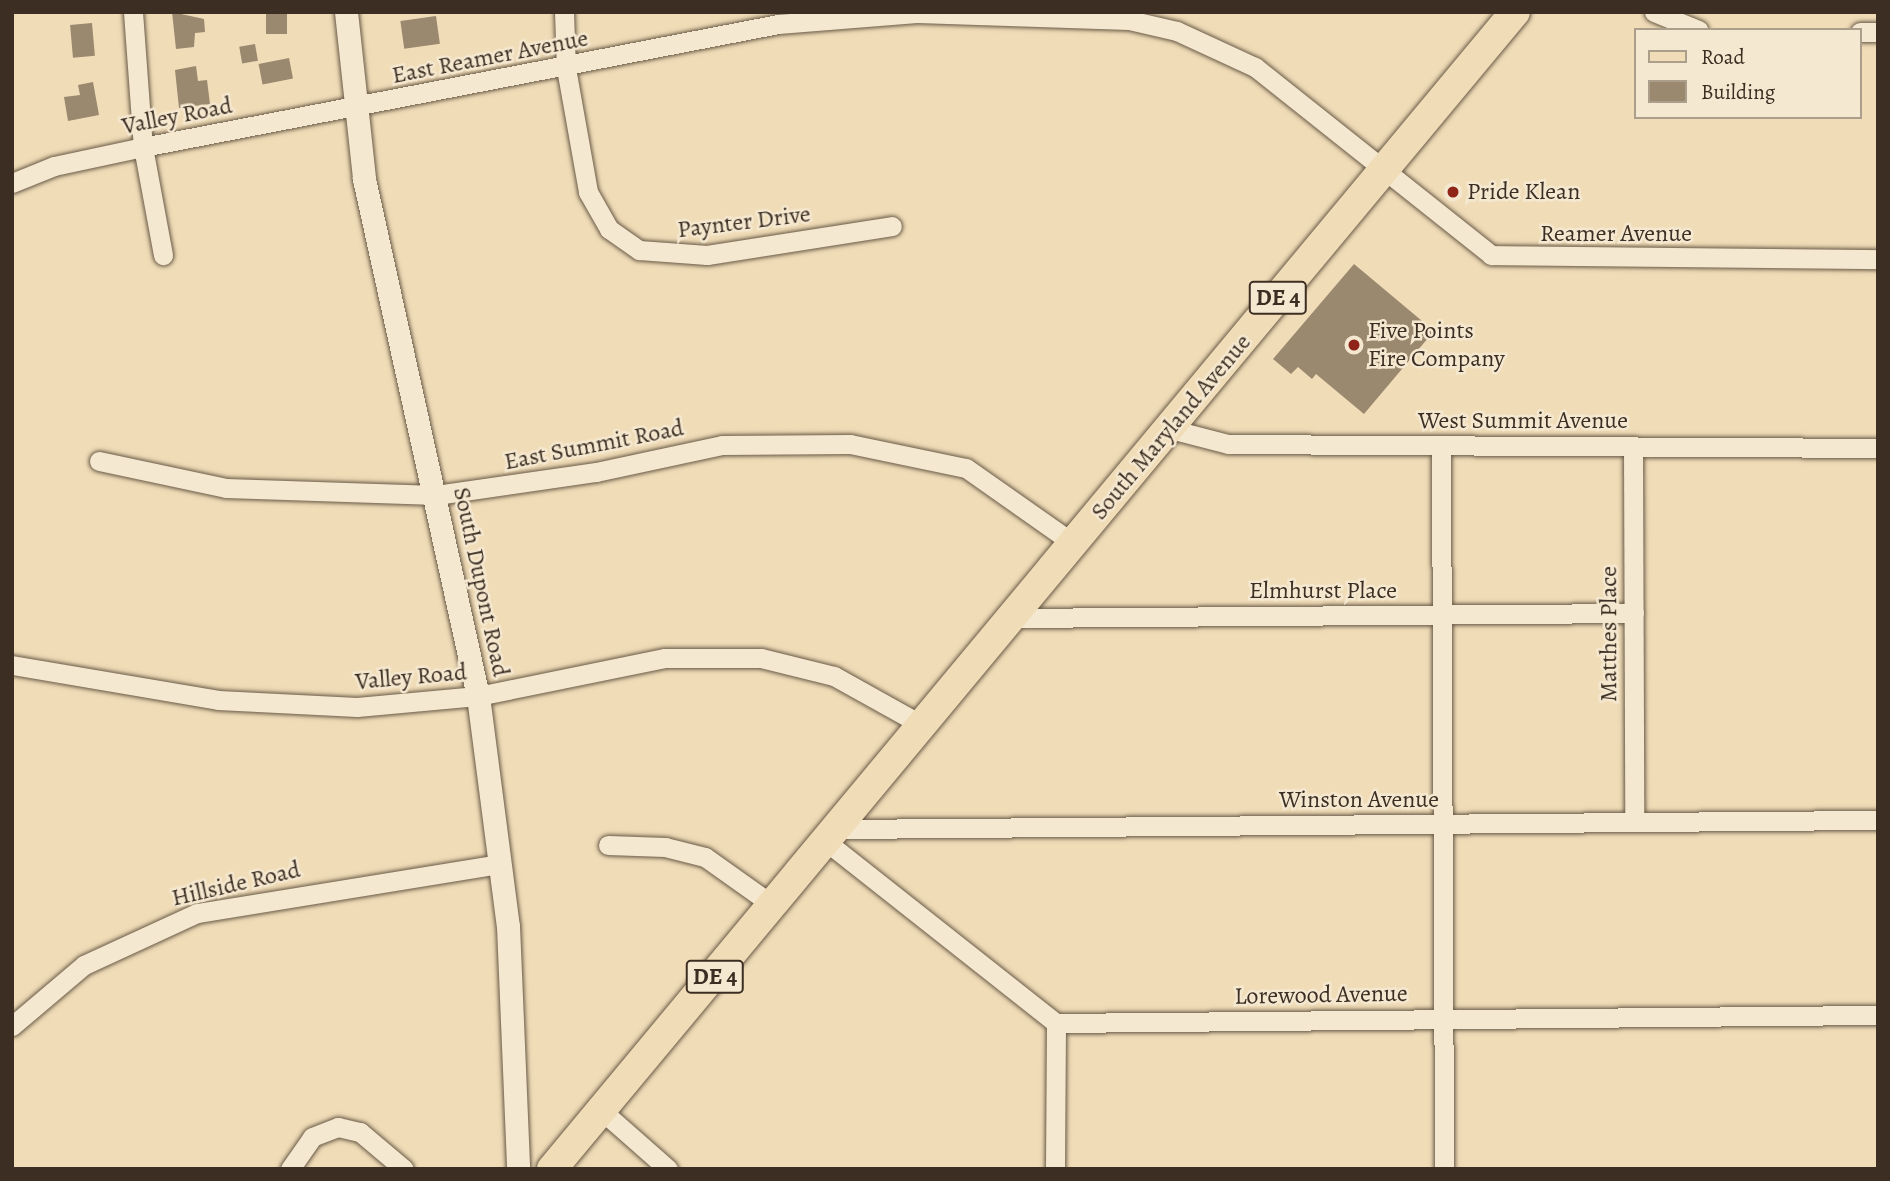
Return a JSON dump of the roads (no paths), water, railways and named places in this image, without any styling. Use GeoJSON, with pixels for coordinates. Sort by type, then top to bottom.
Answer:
{"type":"FeatureCollection","features":[{"type":"Feature","properties":{"kind":"main road","name":"South Maryland Avenue"},"geometry":{"type":"LineString","coordinates":[[834,836],[1515,12]]}},
{"type":"Feature","properties":{"kind":"main road","name":"DE 4"},"geometry":{"type":"LineString","coordinates":[[552,1169],[834,836]]}},
{"type":"Feature","properties":{"kind":"street"},"geometry":{"type":"LineString","coordinates":[[133,12],[143,147],[163,255]]}},
{"type":"Feature","properties":{"kind":"street","name":"South Dupont Road"},"geometry":{"type":"LineString","coordinates":[[346,12],[363,179],[436,495],[478,696],[500,864],[519,1169]]}},
{"type":"Feature","properties":{"kind":"street","name":"Paynter Drive"},"geometry":{"type":"LineString","coordinates":[[564,12],[566,68],[596,211],[639,250],[707,255],[892,226]]}},
{"type":"Feature","properties":{"kind":"street"},"geometry":{"type":"LineString","coordinates":[[1654,12],[1693,28]]}},
{"type":"Feature","properties":{"kind":"street","name":"East Reamer Avenue"},"geometry":{"type":"LineString","coordinates":[[354,108],[566,68],[778,18],[916,13],[1129,20],[1177,31],[1255,66],[1386,167]]}},
{"type":"Feature","properties":{"kind":"street","name":"Valley Road"},"geometry":{"type":"LineString","coordinates":[[12,183],[54,166],[354,108]]}},
{"type":"Feature","properties":{"kind":"street","name":"Reamer Avenue"},"geometry":{"type":"LineString","coordinates":[[1386,167],[1491,255],[1878,259]]}},
{"type":"Feature","properties":{"kind":"street","name":"West Summit Avenue"},"geometry":{"type":"LineString","coordinates":[[1170,429],[1228,444],[1878,448]]}},
{"type":"Feature","properties":{"kind":"street","name":"East Summit Road"},"geometry":{"type":"LineString","coordinates":[[99,461],[226,488],[436,495],[722,445],[850,444],[966,468],[1074,544]]}},
{"type":"Feature","properties":{"kind":"street"},"geometry":{"type":"LineString","coordinates":[[1441,445],[1444,1169]]}},
{"type":"Feature","properties":{"kind":"street","name":"Matthes Place"},"geometry":{"type":"LineString","coordinates":[[1633,447],[1634,822]]}},
{"type":"Feature","properties":{"kind":"street","name":"Elmhurst Place"},"geometry":{"type":"LineString","coordinates":[[1012,618],[1634,613]]}},
{"type":"Feature","properties":{"kind":"street","name":"Valley Road"},"geometry":{"type":"LineString","coordinates":[[12,665],[218,700],[300,707],[478,696],[666,658],[761,658],[834,676],[924,726]]}},
{"type":"Feature","properties":{"kind":"street","name":"Winston Avenue"},"geometry":{"type":"LineString","coordinates":[[834,836],[1443,824],[1878,820]]}},
{"type":"Feature","properties":{"kind":"street"},"geometry":{"type":"LineString","coordinates":[[834,836],[1056,1023],[1055,1169]]}},
{"type":"Feature","properties":{"kind":"street"},"geometry":{"type":"LineString","coordinates":[[608,845],[665,847],[705,857],[774,906]]}},
{"type":"Feature","properties":{"kind":"street","name":"Hillside Road"},"geometry":{"type":"LineString","coordinates":[[12,1026],[83,965],[197,913],[500,864]]}},
{"type":"Feature","properties":{"kind":"street","name":"Lorewood Avenue"},"geometry":{"type":"LineString","coordinates":[[1056,1023],[1878,1015]]}},
{"type":"Feature","properties":{"kind":"street"},"geometry":{"type":"LineString","coordinates":[[602,1111],[668,1169]]}},
{"type":"Feature","properties":{"kind":"street"},"geometry":{"type":"LineString","coordinates":[[290,1169],[312,1137],[338,1127],[360,1132],[404,1169]]}},
{"type":"Feature","properties":{"kind":"place","name":"Pride Klean"},"geometry":{"type":"Point","coordinates":[1453,192]}},
{"type":"Feature","properties":{"kind":"place","name":"Five Points Fire Company"},"geometry":{"type":"Point","coordinates":[1354,345]}}]}
